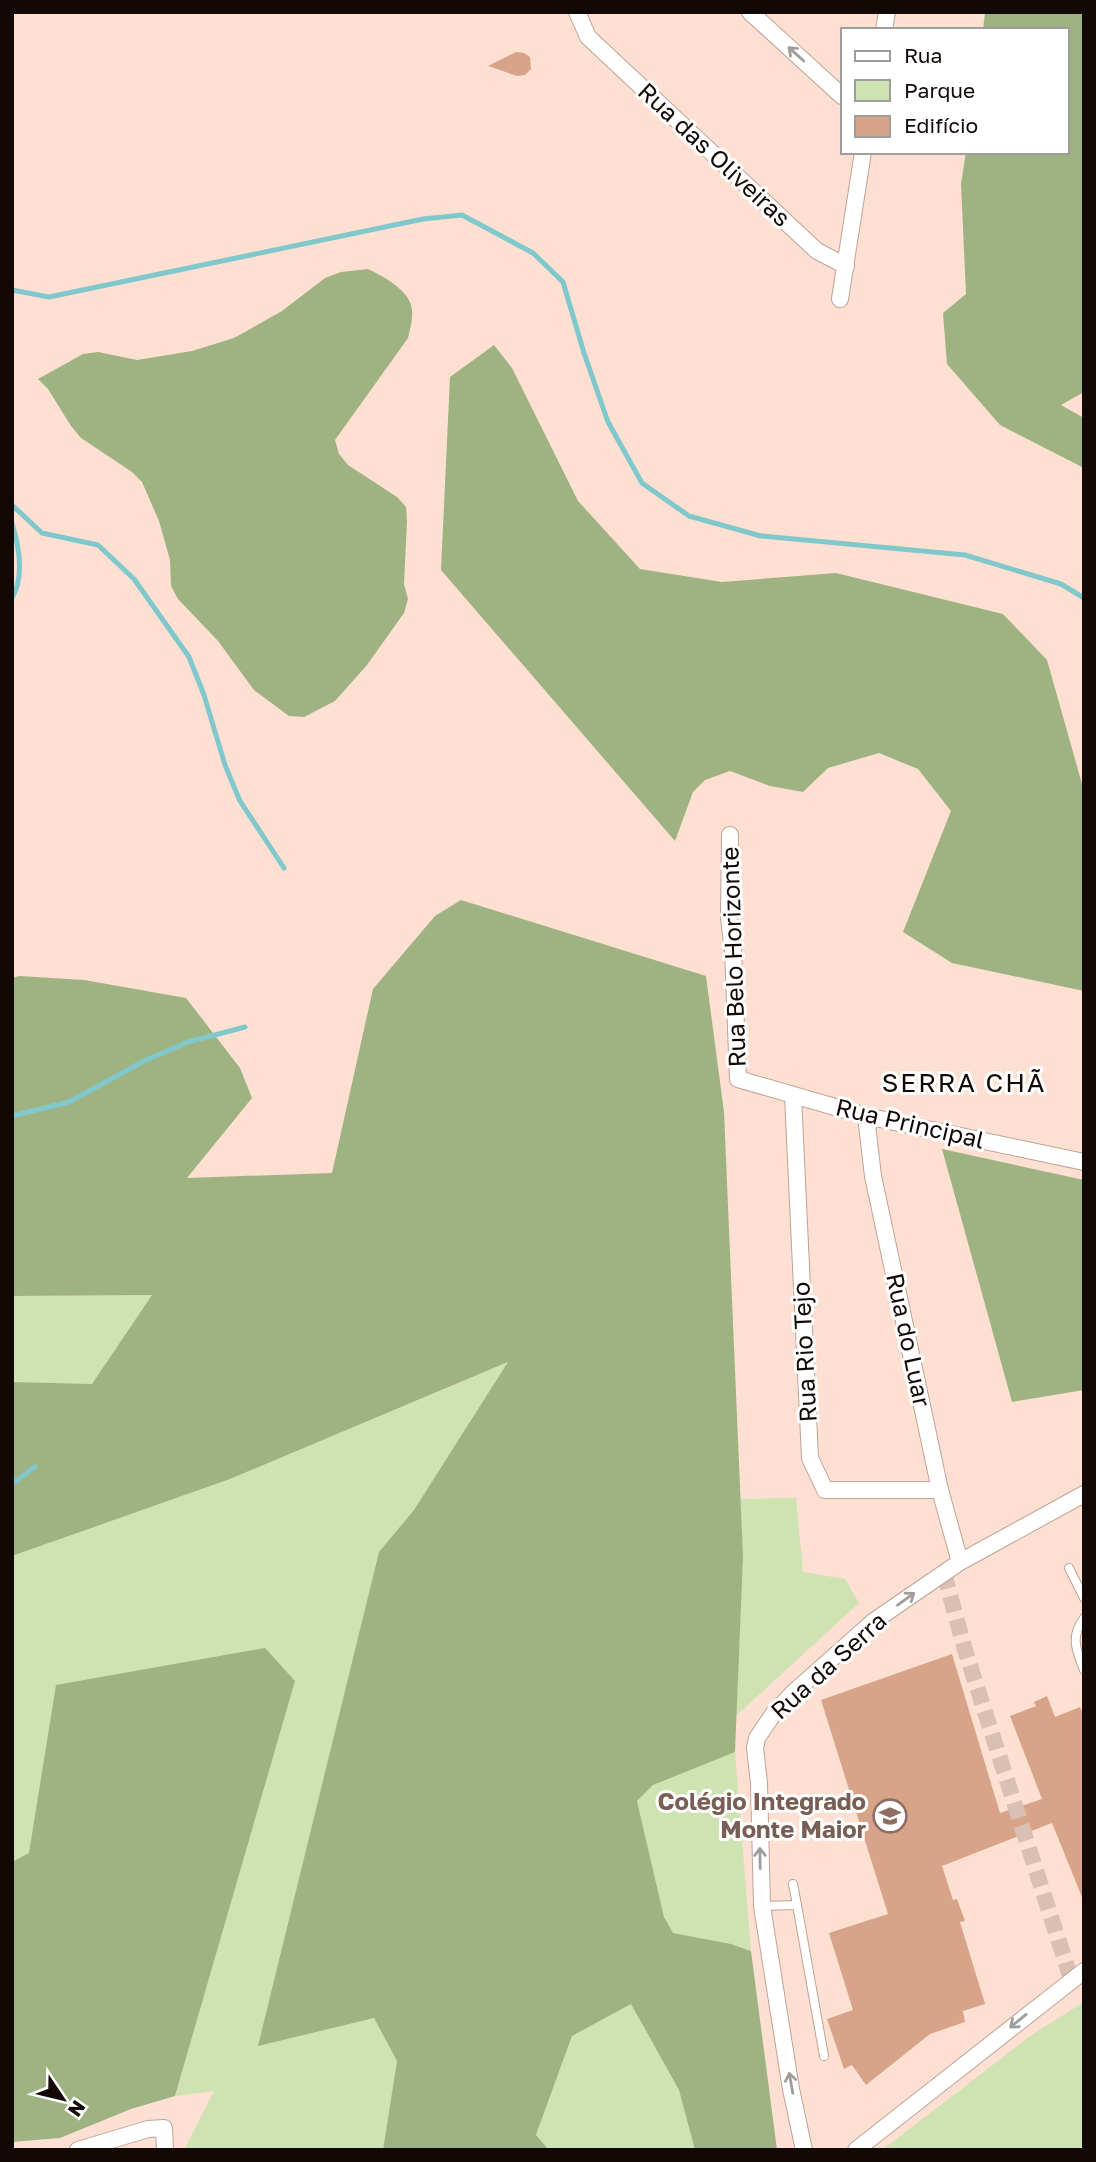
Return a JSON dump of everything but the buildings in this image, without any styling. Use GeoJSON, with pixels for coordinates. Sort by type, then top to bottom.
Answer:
{"type":"FeatureCollection","features":[{"type":"Feature","properties":{"kind":"street","name":"Rua das Oliveiras"},"geometry":{"type":"LineString","coordinates":[[577,12],[588,37],[817,251],[846,266]]}},
{"type":"Feature","properties":{"kind":"street"},"geometry":{"type":"LineString","coordinates":[[750,12],[841,95]]}},
{"type":"Feature","properties":{"kind":"street"},"geometry":{"type":"LineString","coordinates":[[840,299],[863,154]]}},
{"type":"Feature","properties":{"kind":"street","name":"Rua Belo Horizonte"},"geometry":{"type":"LineString","coordinates":[[730,835],[729,918],[733,951],[738,1079]]}},
{"type":"Feature","properties":{"kind":"street","name":"Rua Principal"},"geometry":{"type":"LineString","coordinates":[[738,1079],[866,1116],[1084,1162]]}},
{"type":"Feature","properties":{"kind":"street","name":"Rua Rio Tejo"},"geometry":{"type":"LineString","coordinates":[[793,1096],[810,1458],[825,1490],[940,1490]]}},
{"type":"Feature","properties":{"kind":"street","name":"Rua do Luar"},"geometry":{"type":"LineString","coordinates":[[866,1116],[873,1176],[940,1490],[960,1562]]}},
{"type":"Feature","properties":{"kind":"street","name":"Rua da Serra"},"geometry":{"type":"LineString","coordinates":[[804,2150],[791,2088],[762,1906],[759,1783],[755,1748],[762,1728],[793,1693],[874,1621],[960,1562],[1084,1494]]}},
{"type":"Feature","properties":{"kind":"street"},"geometry":{"type":"LineString","coordinates":[[856,2150],[1077,1975]]}},
{"type":"Feature","properties":{"kind":"street"},"geometry":{"type":"LineString","coordinates":[[78,2150],[148,2129],[164,2128],[165,2150]]}},
{"type":"Feature","properties":{"kind":"lane"},"geometry":{"type":"LineString","coordinates":[[1069,1568],[1084,1598]]}},
{"type":"Feature","properties":{"kind":"lane"},"geometry":{"type":"LineString","coordinates":[[1084,1618],[1078,1625],[1073,1644],[1084,1670]]}},
{"type":"Feature","properties":{"kind":"lane"},"geometry":{"type":"LineString","coordinates":[[793,1884],[824,2056]]}},
{"type":"Feature","properties":{"kind":"lane"},"geometry":{"type":"LineString","coordinates":[[762,1906],[797,1905]]}},
{"type":"Feature","properties":{"kind":"green space"},"geometry":{"type":"Polygon","coordinates":[[[985,12],[1084,12],[1084,392],[1061,405],[1084,418],[1084,468],[1000,425],[947,364],[943,313],[966,294],[961,184],[966,154],[1068,154],[1068,28],[983,28],[985,12]]]}},
{"type":"Feature","properties":{"kind":"green space"},"geometry":{"type":"Polygon","coordinates":[[[368,269],[395,285],[407,297],[412,310],[411,324],[408,338],[335,440],[339,454],[348,465],[397,497],[406,507],[404,584],[408,599],[404,613],[367,665],[335,701],[304,717],[289,716],[254,690],[218,641],[178,599],[171,586],[170,560],[159,521],[142,482],[132,472],[81,438],[48,389],[38,379],[83,354],[98,352],[137,360],[192,351],[234,338],[282,311],[325,278],[341,272],[368,269]]]}},
{"type":"Feature","properties":{"kind":"green space"},"geometry":{"type":"Polygon","coordinates":[[[494,345],[512,368],[578,501],[640,569],[722,582],[836,573],[1003,614],[1047,660],[1084,791],[1084,991],[952,963],[903,932],[951,811],[918,769],[879,753],[828,768],[803,792],[770,786],[730,771],[705,780],[693,792],[675,841],[441,570],[450,377],[494,345]]]}},
{"type":"Feature","properties":{"kind":"green space"},"geometry":{"type":"Polygon","coordinates":[[[461,900],[706,976],[724,1112],[743,1557],[735,1752],[653,1785],[637,1801],[664,1917],[673,1933],[731,1944],[751,1951],[777,2150],[695,2150],[679,2090],[631,2004],[572,2036],[536,2135],[549,2150],[383,2150],[397,2061],[374,2018],[258,2046],[379,1552],[414,1510],[508,1362],[230,1479],[12,1556],[12,1382],[92,1384],[152,1295],[12,1296],[12,978],[19,976],[84,980],[186,998],[240,1068],[252,1098],[187,1178],[332,1173],[373,989],[435,916],[461,900]]]}},
{"type":"Feature","properties":{"kind":"green space"},"geometry":{"type":"Polygon","coordinates":[[[942,1149],[1084,1180],[1084,1390],[1012,1402],[942,1149]]]}},
{"type":"Feature","properties":{"kind":"green space"},"geometry":{"type":"Polygon","coordinates":[[[153,1295],[92,1384],[12,1382],[12,1296],[153,1295]]]}},
{"type":"Feature","properties":{"kind":"green space"},"geometry":{"type":"Polygon","coordinates":[[[509,1362],[414,1510],[379,1552],[259,2045],[374,2018],[397,2061],[383,2150],[184,2150],[214,2091],[175,2096],[295,1681],[57,1685],[29,1854],[12,1862],[12,1556],[230,1479],[509,1362]]]}},
{"type":"Feature","properties":{"kind":"green space"},"geometry":{"type":"Polygon","coordinates":[[[796,1498],[803,1572],[845,1579],[859,1603],[736,1716],[743,1557],[740,1499],[796,1498]]]}},
{"type":"Feature","properties":{"kind":"green space"},"geometry":{"type":"Polygon","coordinates":[[[265,1648],[295,1681],[175,2096],[131,2109],[60,2138],[12,2142],[12,1862],[29,1853],[56,1685],[265,1648]]]}},
{"type":"Feature","properties":{"kind":"green space"},"geometry":{"type":"Polygon","coordinates":[[[735,1752],[751,1951],[731,1944],[673,1933],[664,1917],[637,1800],[653,1785],[735,1752]]]}},
{"type":"Feature","properties":{"kind":"green space"},"geometry":{"type":"Polygon","coordinates":[[[1084,2002],[1084,2150],[882,2150],[1033,2034],[1084,2002]]]}},
{"type":"Feature","properties":{"kind":"green space"},"geometry":{"type":"Polygon","coordinates":[[[631,2004],[679,2090],[695,2150],[549,2150],[536,2136],[572,2036],[631,2004]]]}},
{"type":"Feature","properties":{"kind":"waterway"},"geometry":{"type":"LineString","coordinates":[[12,290],[49,297],[423,219],[462,215],[533,253],[563,282],[608,422],[642,483],[689,516],[761,536],[965,555],[1061,584],[1084,598]]}},
{"type":"Feature","properties":{"kind":"waterway"},"geometry":{"type":"LineString","coordinates":[[12,505],[42,533],[98,545],[134,579],[189,657],[204,695],[225,765],[240,801],[284,868]]}},
{"type":"Feature","properties":{"kind":"waterway"},"geometry":{"type":"LineString","coordinates":[[12,523],[19,551],[20,571],[12,598]]}},
{"type":"Feature","properties":{"kind":"waterway"},"geometry":{"type":"LineString","coordinates":[[12,1116],[69,1102],[144,1061],[188,1042],[245,1027]]}},
{"type":"Feature","properties":{"kind":"waterway"},"geometry":{"type":"LineString","coordinates":[[12,1484],[35,1467]]}},
{"type":"Feature","properties":{"kind":"tunnel"},"geometry":{"type":"LineString","coordinates":[[944,1573],[965,1650],[1071,1979]]}},
{"type":"Feature","properties":{"kind":"place","name":"Colégio Integrado Monte Maior"},"geometry":{"type":"Point","coordinates":[890,1816]}},
{"type":"Feature","properties":{"kind":"district","name":"SERRA CHÃ"},"geometry":{"type":"Point","coordinates":[964,1083]}}]}
